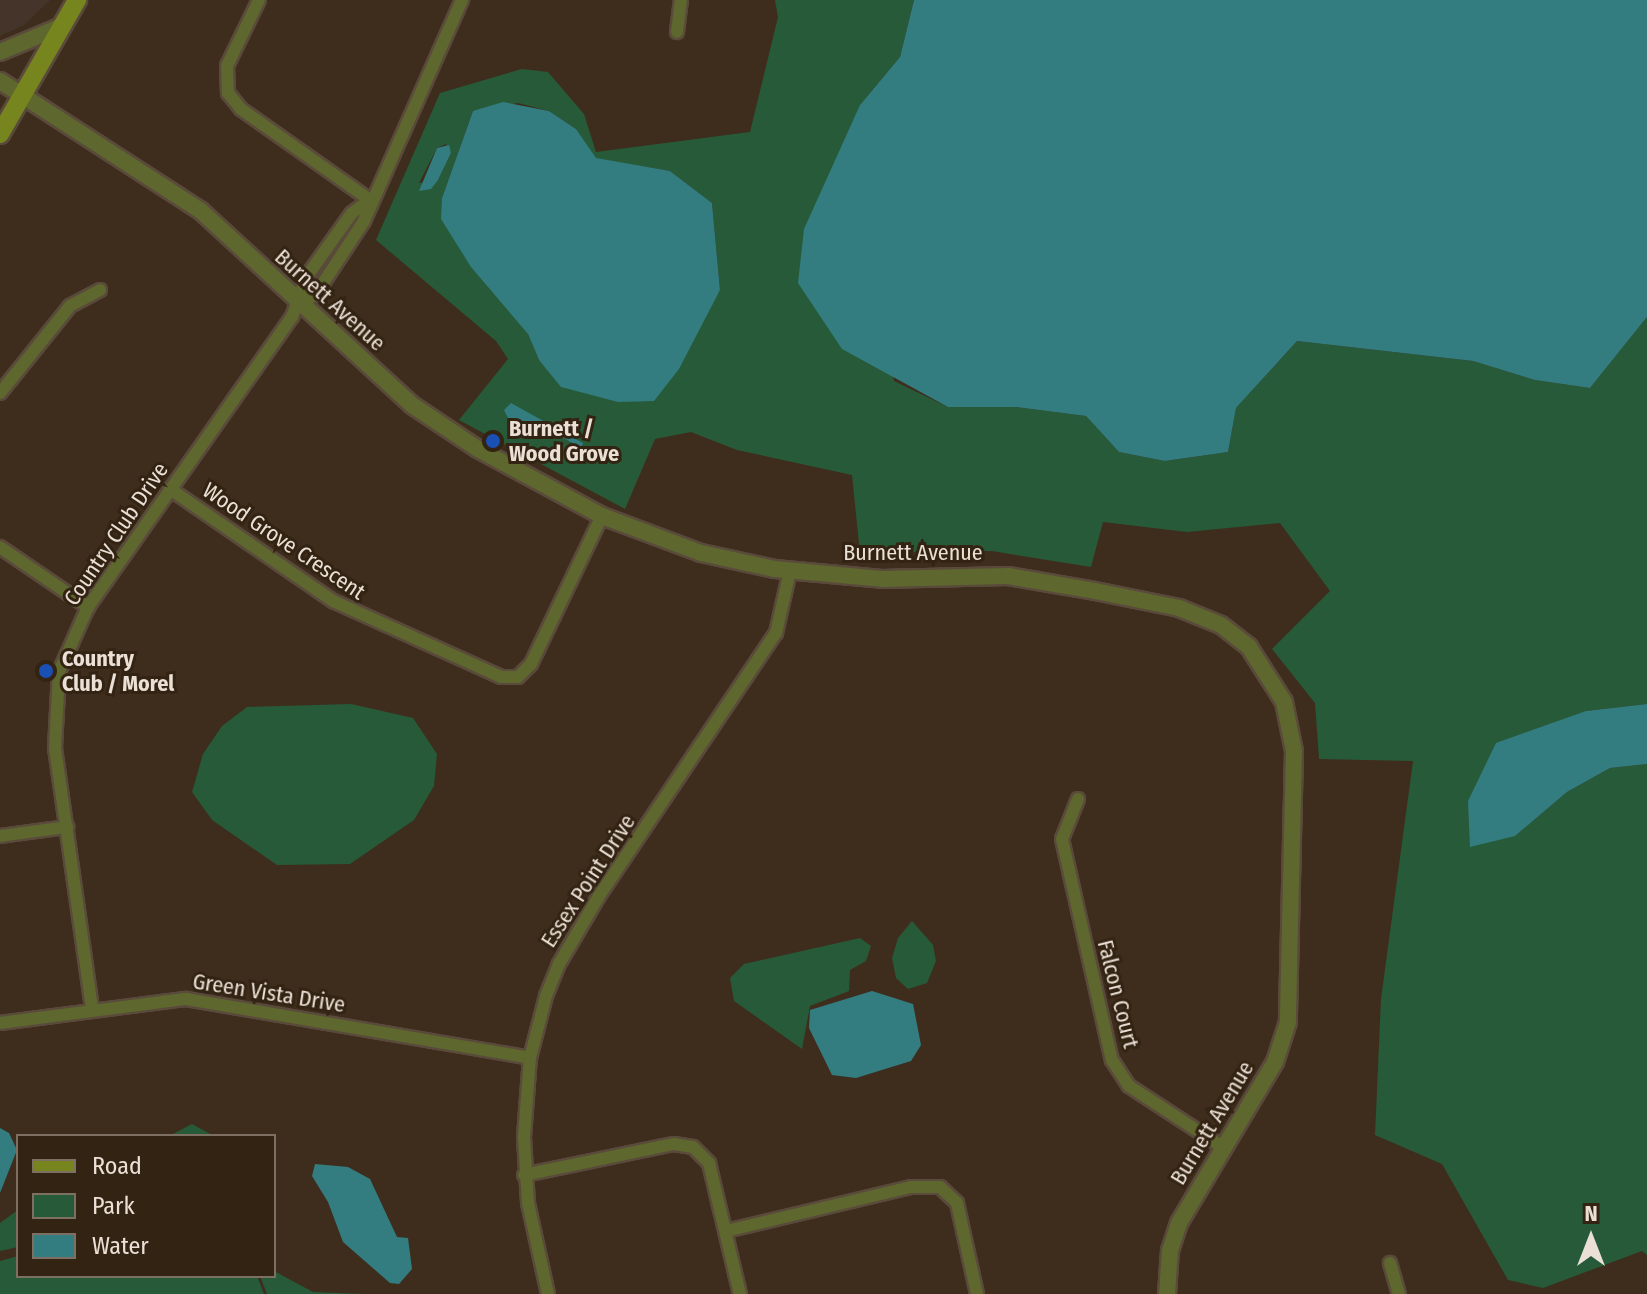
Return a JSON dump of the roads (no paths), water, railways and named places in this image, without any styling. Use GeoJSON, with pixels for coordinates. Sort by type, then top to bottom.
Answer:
{"type":"FeatureCollection","features":[{"type":"Feature","properties":{"kind":"main road"},"geometry":{"type":"LineString","coordinates":[[0,134],[77,0]]}},
{"type":"Feature","properties":{"kind":"street"},"geometry":{"type":"LineString","coordinates":[[259,0],[227,66],[228,93],[241,109],[370,200]]}},
{"type":"Feature","properties":{"kind":"street","name":"Country Club Drive"},"geometry":{"type":"LineString","coordinates":[[92,1008],[54,710],[59,672],[88,607],[300,304],[307,276],[352,213],[370,200],[462,0]]}},
{"type":"Feature","properties":{"kind":"street"},"geometry":{"type":"LineString","coordinates":[[677,32],[681,0]]}},
{"type":"Feature","properties":{"kind":"street"},"geometry":{"type":"LineString","coordinates":[[0,52],[62,26]]}},
{"type":"Feature","properties":{"kind":"street","name":"Burnett Avenue"},"geometry":{"type":"LineString","coordinates":[[0,81],[201,211],[300,304],[441,426],[602,516],[701,553],[790,571],[882,579],[1008,576],[1179,608],[1221,625],[1249,647],[1273,679],[1284,702],[1294,751],[1288,1022],[1275,1062],[1179,1223],[1166,1270],[1167,1294]]}},
{"type":"Feature","properties":{"kind":"street"},"geometry":{"type":"LineString","coordinates":[[0,393],[70,306],[100,290]]}},
{"type":"Feature","properties":{"kind":"street","name":"Wood Grove Crescent"},"geometry":{"type":"LineString","coordinates":[[170,489],[333,601],[501,677],[518,677],[531,664],[602,516]]}},
{"type":"Feature","properties":{"kind":"street"},"geometry":{"type":"LineString","coordinates":[[0,547],[88,607]]}},
{"type":"Feature","properties":{"kind":"street","name":"Essex Point Drive"},"geometry":{"type":"LineString","coordinates":[[548,1294],[524,1175],[530,1058],[559,964],[776,633],[790,571]]}},
{"type":"Feature","properties":{"kind":"street","name":"Falcon Court"},"geometry":{"type":"LineString","coordinates":[[1078,799],[1062,839],[1112,1060],[1129,1086],[1224,1148]]}},
{"type":"Feature","properties":{"kind":"street"},"geometry":{"type":"LineString","coordinates":[[0,836],[67,827]]}},
{"type":"Feature","properties":{"kind":"street","name":"Green Vista Drive"},"geometry":{"type":"LineString","coordinates":[[0,1023],[92,1008],[211,1001],[530,1058]]}},
{"type":"Feature","properties":{"kind":"street"},"geometry":{"type":"LineString","coordinates":[[524,1175],[683,1144],[709,1163],[740,1294]]}},
{"type":"Feature","properties":{"kind":"street"},"geometry":{"type":"LineString","coordinates":[[726,1231],[911,1187],[940,1187],[957,1203],[977,1294]]}},
{"type":"Feature","properties":{"kind":"street"},"geometry":{"type":"LineString","coordinates":[[1390,1263],[1399,1294]]}},
{"type":"Feature","properties":{"kind":"water"},"geometry":{"type":"Polygon","coordinates":[[[914,0],[1647,0],[1647,317],[1590,388],[1535,380],[1473,361],[1297,341],[1236,408],[1228,452],[1165,461],[1119,452],[1086,416],[1016,407],[948,407],[842,349],[798,283],[804,229],[860,105],[900,57],[914,0]]]}},
{"type":"Feature","properties":{"kind":"water"},"geometry":{"type":"Polygon","coordinates":[[[503,102],[549,111],[576,129],[596,158],[670,171],[712,203],[720,290],[679,369],[654,401],[618,402],[561,387],[539,360],[528,334],[471,267],[441,219],[442,198],[473,111],[503,102]]]}},
{"type":"Feature","properties":{"kind":"water"},"geometry":{"type":"Polygon","coordinates":[[[449,145],[451,153],[438,180],[431,189],[419,191],[437,148],[449,145]]]}},
{"type":"Feature","properties":{"kind":"water"},"geometry":{"type":"Polygon","coordinates":[[[511,403],[583,443],[581,448],[545,427],[534,432],[508,418],[504,410],[511,403]]]}},
{"type":"Feature","properties":{"kind":"water"},"geometry":{"type":"Polygon","coordinates":[[[1647,704],[1647,764],[1610,768],[1567,792],[1515,836],[1470,847],[1468,801],[1496,743],[1586,711],[1647,704]]]}},
{"type":"Feature","properties":{"kind":"water"},"geometry":{"type":"Polygon","coordinates":[[[872,991],[913,1004],[921,1045],[911,1061],[856,1078],[832,1075],[809,1028],[810,1010],[872,991]]]}},
{"type":"Feature","properties":{"kind":"water"},"geometry":{"type":"Polygon","coordinates":[[[0,1128],[9,1133],[16,1153],[0,1193],[0,1128]]]}},
{"type":"Feature","properties":{"kind":"water"},"geometry":{"type":"Polygon","coordinates":[[[315,1164],[348,1167],[370,1179],[397,1237],[408,1238],[412,1269],[399,1284],[390,1283],[343,1242],[328,1202],[312,1176],[315,1164]]]}},
{"type":"Feature","properties":{"kind":"place","name":"Burnett / Wood Grove"},"geometry":{"type":"Point","coordinates":[493,441]}},
{"type":"Feature","properties":{"kind":"place","name":"Country Club / Morel"},"geometry":{"type":"Point","coordinates":[46,671]}}]}
